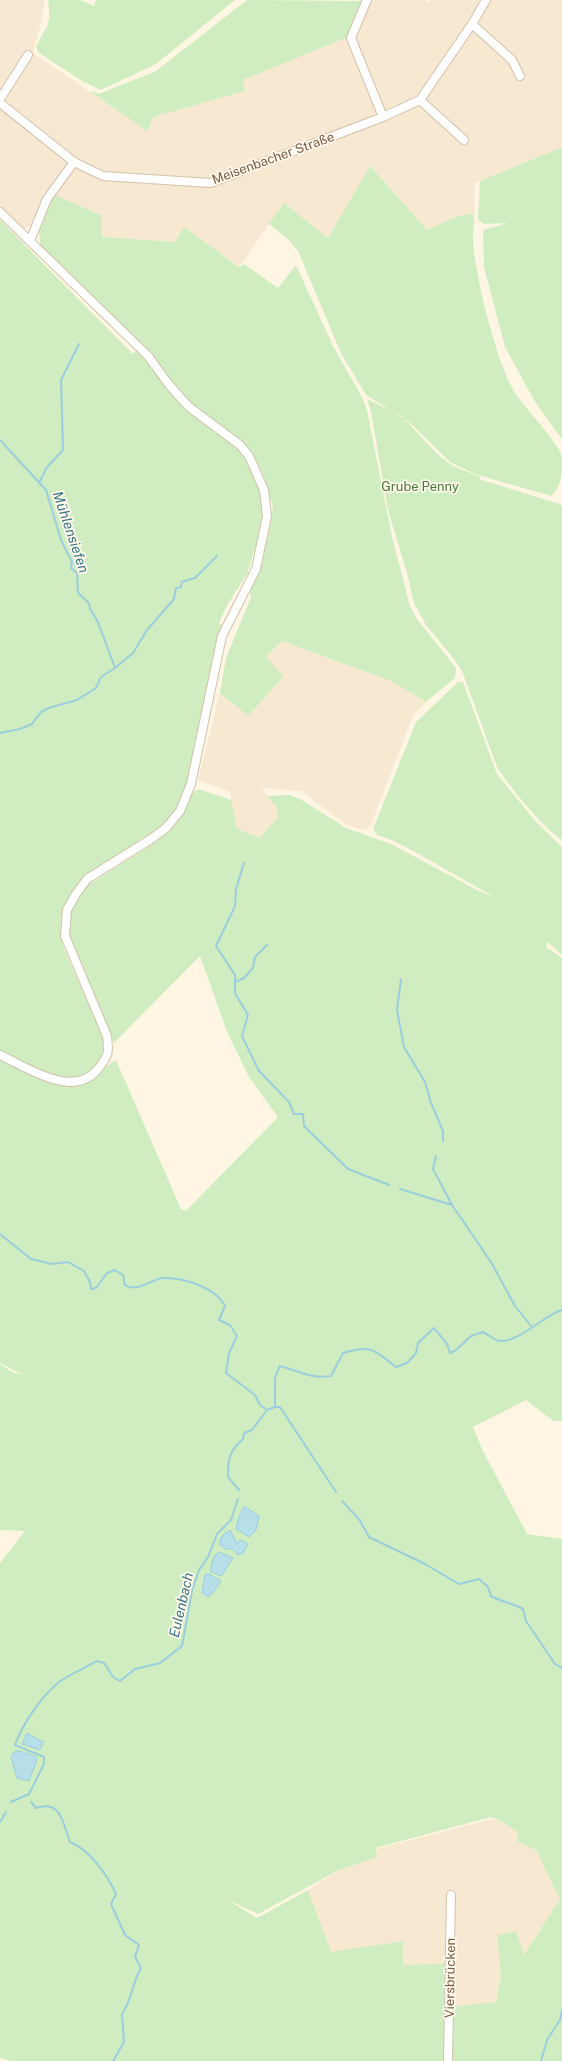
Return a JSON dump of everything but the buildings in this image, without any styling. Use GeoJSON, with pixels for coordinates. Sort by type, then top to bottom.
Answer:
{"type":"FeatureCollection","features":[{"type":"Feature","properties":{"kind":"street"},"geometry":{"type":"LineString","coordinates":[[367,0],[351,38],[383,117]]}},
{"type":"Feature","properties":{"kind":"street"},"geometry":{"type":"LineString","coordinates":[[464,140],[420,100],[472,24],[486,0]]}},
{"type":"Feature","properties":{"kind":"street"},"geometry":{"type":"LineString","coordinates":[[472,24],[512,60],[520,76]]}},
{"type":"Feature","properties":{"kind":"street"},"geometry":{"type":"LineString","coordinates":[[0,99],[28,55]]}},
{"type":"Feature","properties":{"kind":"street","name":"Meisenbacher Straße"},"geometry":{"type":"LineString","coordinates":[[0,103],[74,162],[103,176],[210,183],[383,117],[420,100]]}},
{"type":"Feature","properties":{"kind":"street"},"geometry":{"type":"LineString","coordinates":[[30,241],[47,199],[74,162]]}},
{"type":"Feature","properties":{"kind":"street"},"geometry":{"type":"LineString","coordinates":[[0,212],[148,356],[189,407],[240,445],[249,456],[264,490],[267,516],[256,569],[222,636],[191,784],[180,811],[166,828],[87,880],[76,894],[67,910],[65,936],[107,1036],[109,1052],[107,1058],[96,1071],[80,1080],[70,1082],[60,1081],[48,1077],[0,1055]]}},
{"type":"Feature","properties":{"kind":"street","name":"Viersbrücken"},"geometry":{"type":"LineString","coordinates":[[448,2061],[452,1895]]}},
{"type":"Feature","properties":{"kind":"shaded area"},"geometry":{"type":"Polygon","coordinates":[[[0,0],[45,0],[42,19],[33,53],[147,131],[152,117],[245,91],[243,80],[343,39],[355,40],[372,0],[425,0],[428,3],[431,0],[562,0],[562,147],[475,183],[474,214],[458,216],[427,230],[370,167],[328,239],[284,203],[239,267],[184,227],[176,242],[102,237],[102,216],[45,191],[31,225],[23,229],[0,207],[0,0]]]}},
{"type":"Feature","properties":{"kind":"shaded area"},"geometry":{"type":"Polygon","coordinates":[[[282,641],[391,681],[426,702],[413,716],[370,827],[363,830],[348,826],[301,791],[261,788],[277,808],[277,818],[260,838],[236,829],[230,792],[198,780],[220,693],[248,716],[266,656],[282,641]]]}},
{"type":"Feature","properties":{"kind":"shaded area"},"geometry":{"type":"Polygon","coordinates":[[[492,1819],[505,1823],[518,1833],[518,1842],[536,1850],[560,1899],[524,1955],[497,1935],[501,1977],[496,2002],[449,2008],[403,1965],[403,1941],[331,1952],[308,1890],[339,1870],[377,1857],[375,1849],[492,1819]]]}},
{"type":"Feature","properties":{"kind":"green space"},"geometry":{"type":"Polygon","coordinates":[[[48,0],[80,0],[94,6],[96,0],[235,0],[156,64],[101,90],[82,81],[39,53],[36,47],[49,21],[48,0]]]}},
{"type":"Feature","properties":{"kind":"green space"},"geometry":{"type":"Polygon","coordinates":[[[247,0],[363,1],[348,39],[343,39],[243,80],[245,91],[153,117],[147,131],[92,93],[93,91],[99,94],[156,71],[247,0]]]}},
{"type":"Feature","properties":{"kind":"green space"},"geometry":{"type":"Polygon","coordinates":[[[562,147],[562,439],[535,402],[505,347],[484,267],[483,230],[508,223],[484,224],[478,220],[480,181],[562,147]]]}},
{"type":"Feature","properties":{"kind":"green space"},"geometry":{"type":"Polygon","coordinates":[[[370,166],[427,230],[458,216],[474,214],[473,241],[482,297],[501,362],[515,393],[555,443],[562,457],[559,483],[555,492],[551,496],[475,474],[450,462],[408,421],[366,395],[341,353],[298,251],[288,239],[269,224],[284,203],[328,238],[370,166]]]}},
{"type":"Feature","properties":{"kind":"green space"},"geometry":{"type":"Polygon","coordinates":[[[53,194],[102,216],[102,237],[175,242],[184,227],[239,267],[244,264],[278,288],[296,265],[333,346],[362,397],[367,410],[392,537],[410,606],[417,619],[456,668],[455,678],[426,702],[391,681],[282,641],[266,656],[283,677],[248,716],[220,693],[226,658],[251,597],[249,589],[268,536],[273,508],[263,474],[254,457],[242,443],[190,403],[131,334],[42,250],[39,236],[41,221],[49,200],[53,194]]]}},
{"type":"Feature","properties":{"kind":"green space"},"geometry":{"type":"Polygon","coordinates":[[[0,220],[133,354],[137,350],[166,386],[242,452],[259,489],[263,513],[260,532],[247,574],[226,607],[219,623],[223,626],[185,793],[178,809],[168,823],[77,887],[64,907],[62,936],[64,949],[105,1041],[102,1056],[94,1069],[84,1076],[73,1079],[60,1078],[47,1074],[0,1053],[0,220]]]}},
{"type":"Feature","properties":{"kind":"green space","name":"Grube Penny"},"geometry":{"type":"Polygon","coordinates":[[[367,399],[402,416],[437,454],[453,466],[481,477],[479,479],[562,505],[562,840],[554,834],[527,806],[497,767],[462,671],[455,660],[426,625],[414,603],[407,573],[388,510],[371,412],[367,399]]]}},
{"type":"Feature","properties":{"kind":"green space"},"geometry":{"type":"Polygon","coordinates":[[[458,682],[463,682],[497,774],[535,821],[562,847],[562,955],[548,942],[546,947],[562,958],[562,1421],[553,1421],[526,1400],[473,1427],[482,1449],[527,1534],[562,1539],[562,2061],[11,2061],[0,2058],[0,1563],[25,1531],[0,1530],[0,1364],[12,1372],[23,1375],[0,1363],[0,1059],[37,1076],[91,1079],[106,1066],[116,1060],[181,1209],[186,1211],[278,1117],[249,1077],[227,1032],[200,956],[114,1043],[85,980],[69,938],[71,909],[81,891],[88,885],[157,841],[178,820],[190,794],[198,789],[231,800],[237,829],[260,838],[277,818],[277,808],[267,796],[289,795],[300,799],[346,828],[391,844],[477,890],[496,898],[417,853],[394,841],[377,835],[373,829],[416,722],[458,682]],[[491,1817],[375,1848],[378,1857],[339,1870],[258,1914],[228,1900],[257,1918],[308,1890],[331,1952],[403,1941],[403,1965],[450,1964],[449,2007],[496,2002],[501,1977],[497,1935],[516,1931],[524,1955],[560,1899],[536,1850],[518,1842],[518,1833],[505,1823],[491,1817]]]}},
{"type":"Feature","properties":{"kind":"water"},"geometry":{"type":"Polygon","coordinates":[[[244,1506],[259,1516],[256,1530],[249,1537],[236,1529],[239,1516],[244,1506]]]}},
{"type":"Feature","properties":{"kind":"water"},"geometry":{"type":"Polygon","coordinates":[[[230,1530],[237,1543],[241,1540],[248,1544],[243,1553],[238,1555],[233,1549],[226,1549],[220,1545],[221,1537],[230,1530]]]}},
{"type":"Feature","properties":{"kind":"water"},"geometry":{"type":"Polygon","coordinates":[[[219,1552],[233,1558],[221,1576],[210,1571],[214,1556],[219,1552]]]}},
{"type":"Feature","properties":{"kind":"water"},"geometry":{"type":"Polygon","coordinates":[[[209,1574],[220,1580],[220,1583],[209,1597],[202,1593],[205,1575],[209,1574]]]}},
{"type":"Feature","properties":{"kind":"water"},"geometry":{"type":"Polygon","coordinates":[[[27,1733],[43,1742],[40,1750],[22,1744],[27,1733]]]}},
{"type":"Feature","properties":{"kind":"water"},"geometry":{"type":"Polygon","coordinates":[[[19,1751],[35,1756],[37,1760],[29,1781],[17,1778],[11,1757],[14,1752],[19,1751]]]}},
{"type":"Feature","properties":{"kind":"waterway"},"geometry":{"type":"LineString","coordinates":[[39,483],[47,467],[63,450],[61,380],[79,344]]}},
{"type":"Feature","properties":{"kind":"waterway","name":"Mühlensiefen"},"geometry":{"type":"LineString","coordinates":[[0,440],[46,490],[61,540],[72,562],[71,568],[77,573],[78,593],[89,603],[90,609],[98,622],[115,668],[101,677],[96,688],[77,700],[49,708],[41,712],[32,724],[20,729],[0,733]]}},
{"type":"Feature","properties":{"kind":"waterway"},"geometry":{"type":"LineString","coordinates":[[115,668],[133,653],[147,630],[174,599],[176,588],[181,587],[182,582],[195,578],[217,556]]}},
{"type":"Feature","properties":{"kind":"waterway"},"geometry":{"type":"LineString","coordinates":[[244,863],[236,889],[235,906],[216,946],[235,975],[235,993],[248,1015],[242,1036],[259,1071],[289,1102],[294,1114],[303,1114],[304,1126],[348,1169],[389,1185]]}},
{"type":"Feature","properties":{"kind":"waterway"},"geometry":{"type":"LineString","coordinates":[[235,982],[244,978],[253,968],[255,957],[267,945]]}},
{"type":"Feature","properties":{"kind":"waterway"},"geometry":{"type":"LineString","coordinates":[[401,979],[397,1010],[404,1047],[425,1082],[431,1103],[443,1131],[443,1141]]}},
{"type":"Feature","properties":{"kind":"waterway"},"geometry":{"type":"LineString","coordinates":[[436,1156],[433,1169],[452,1205]]}},
{"type":"Feature","properties":{"kind":"waterway"},"geometry":{"type":"LineString","coordinates":[[400,1189],[452,1205],[491,1262],[515,1306],[531,1326]]}},
{"type":"Feature","properties":{"kind":"waterway"},"geometry":{"type":"LineString","coordinates":[[0,1234],[31,1259],[52,1264],[68,1262],[84,1271],[90,1282],[91,1289],[96,1288],[107,1273],[115,1270],[123,1275],[125,1285],[130,1287],[139,1287],[159,1279],[171,1278],[180,1279],[207,1289],[221,1300],[225,1306],[219,1320],[230,1325],[237,1336],[229,1353],[226,1373],[255,1395],[260,1405],[267,1410],[275,1407],[275,1377],[280,1366],[310,1375],[323,1377],[331,1376],[343,1353],[353,1350],[367,1349],[383,1356],[396,1367],[407,1363],[416,1353],[418,1343],[434,1328],[447,1344],[450,1353],[456,1350],[471,1336],[483,1332],[496,1340],[503,1341],[511,1339],[562,1310]]}},
{"type":"Feature","properties":{"kind":"waterway"},"geometry":{"type":"LineString","coordinates":[[275,1407],[280,1407],[336,1492]]}},
{"type":"Feature","properties":{"kind":"waterway","name":"Eulenbach"},"geometry":{"type":"LineString","coordinates":[[239,1490],[228,1477],[230,1456],[238,1443],[243,1439],[244,1433],[252,1430],[267,1410]]}},
{"type":"Feature","properties":{"kind":"waterway","name":"Eulenbach"},"geometry":{"type":"LineString","coordinates":[[11,1802],[29,1794],[44,1764],[44,1757],[15,1745],[28,1719],[52,1688],[63,1679],[97,1661],[104,1663],[113,1677],[120,1681],[135,1669],[160,1663],[182,1646],[192,1591],[199,1570],[208,1557],[217,1534],[231,1520],[238,1499]]}},
{"type":"Feature","properties":{"kind":"waterway"},"geometry":{"type":"LineString","coordinates":[[342,1501],[359,1519],[369,1537],[425,1564],[459,1584],[479,1579],[488,1587],[491,1596],[523,1609],[526,1621],[555,1664],[562,1668]]}},
{"type":"Feature","properties":{"kind":"waterway","name":"Eulenbach"},"geometry":{"type":"LineString","coordinates":[[31,1802],[36,1808],[45,1806],[56,1810],[63,1821],[70,1842],[91,1857],[103,1871],[116,1894],[111,1904],[125,1935],[139,1945],[135,1957],[141,1968],[128,2003],[122,2014],[124,2042],[113,2061]]}},
{"type":"Feature","properties":{"kind":"waterway"},"geometry":{"type":"LineString","coordinates":[[0,1822],[6,1812]]}},
{"type":"Feature","properties":{"kind":"waterway"},"geometry":{"type":"LineString","coordinates":[[541,2061],[547,2040],[560,2020],[562,2010]]}}]}
